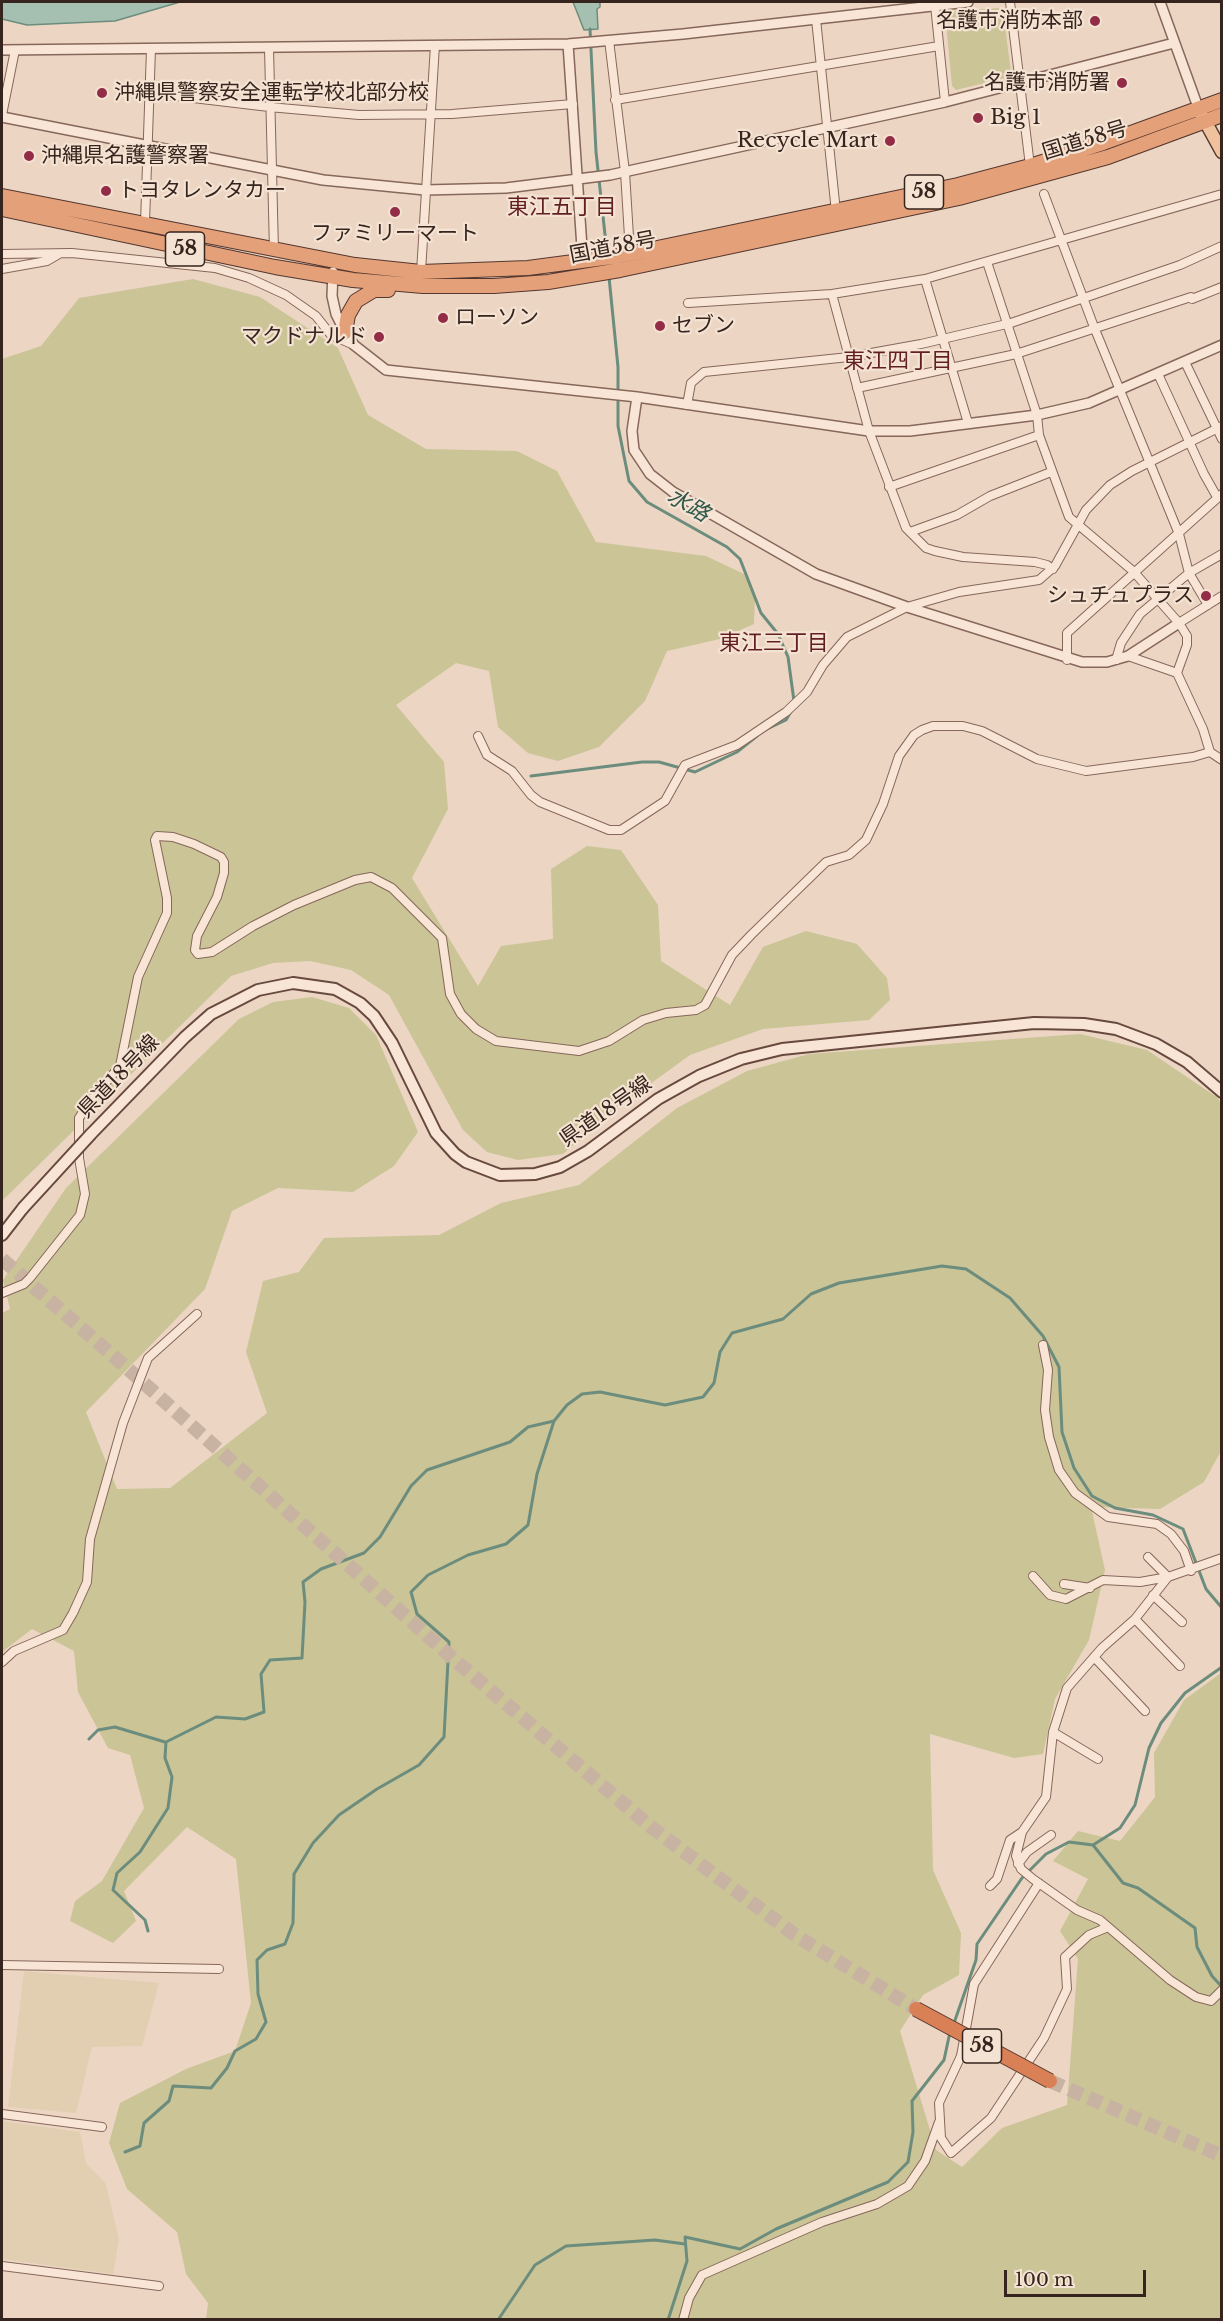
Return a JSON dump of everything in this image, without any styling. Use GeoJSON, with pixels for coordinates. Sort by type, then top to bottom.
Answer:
{"type":"FeatureCollection","features":[{"type":"Feature","properties":{"kind":"highway","name":"国道58号"},"geometry":{"type":"LineString","coordinates":[[2,196],[145,223],[274,251],[421,272],[506,269],[623,260],[970,195],[1108,157],[1202,116],[1221,100]]}},
{"type":"Feature","properties":{"kind":"highway","name":"国道58号"},"geometry":{"type":"LineString","coordinates":[[2,209],[186,249],[332,276],[423,286],[516,284],[598,274],[623,260],[1030,166],[1202,116],[1221,115]]}},
{"type":"Feature","properties":{"kind":"highway"},"geometry":{"type":"LineString","coordinates":[[345,332],[351,307],[363,295],[374,290],[404,290],[423,286]]}},
{"type":"Feature","properties":{"kind":"highway","name":"58"},"geometry":{"type":"LineString","coordinates":[[916,2009],[1050,2081]]}},
{"type":"Feature","properties":{"kind":"main road"},"geometry":{"type":"LineString","coordinates":[[1202,116],[1221,152]]}},
{"type":"Feature","properties":{"kind":"main road","name":"県道18号線"},"geometry":{"type":"LineString","coordinates":[[2,1235],[23,1208],[91,1134],[185,1037],[211,1014],[246,995],[282,984],[320,985],[335,989],[360,1003],[374,1016],[392,1043],[436,1133],[455,1154],[466,1162],[500,1175],[535,1174],[560,1167],[588,1151],[658,1099],[714,1069],[782,1049],[1034,1023],[1084,1024],[1128,1033],[1156,1044],[1187,1062],[1221,1092]]}},
{"type":"Feature","properties":{"kind":"street"},"geometry":{"type":"LineString","coordinates":[[2,50],[568,44],[968,2]]}},
{"type":"Feature","properties":{"kind":"street"},"geometry":{"type":"LineString","coordinates":[[1010,2],[1030,166]]}},
{"type":"Feature","properties":{"kind":"street"},"geometry":{"type":"LineString","coordinates":[[1160,2],[1202,116]]}},
{"type":"Feature","properties":{"kind":"street"},"geometry":{"type":"LineString","coordinates":[[935,5],[945,102]]}},
{"type":"Feature","properties":{"kind":"street"},"geometry":{"type":"LineString","coordinates":[[816,19],[829,126],[836,212]]}},
{"type":"Feature","properties":{"kind":"street"},"geometry":{"type":"LineString","coordinates":[[609,40],[625,172],[623,260]]}},
{"type":"Feature","properties":{"kind":"street"},"geometry":{"type":"LineString","coordinates":[[15,50],[2,116],[272,171],[366,185],[425,190],[506,188],[610,175],[945,102],[1174,43]]}},
{"type":"Feature","properties":{"kind":"street"},"geometry":{"type":"LineString","coordinates":[[568,44],[577,180],[590,261]]}},
{"type":"Feature","properties":{"kind":"street"},"geometry":{"type":"LineString","coordinates":[[421,272],[435,45]]}},
{"type":"Feature","properties":{"kind":"street"},"geometry":{"type":"LineString","coordinates":[[615,100],[939,46]]}},
{"type":"Feature","properties":{"kind":"street"},"geometry":{"type":"LineString","coordinates":[[268,48],[274,251]]}},
{"type":"Feature","properties":{"kind":"street"},"geometry":{"type":"LineString","coordinates":[[145,223],[151,49]]}},
{"type":"Feature","properties":{"kind":"street"},"geometry":{"type":"LineString","coordinates":[[151,93],[359,115],[431,114],[573,104]]}},
{"type":"Feature","properties":{"kind":"street"},"geometry":{"type":"LineString","coordinates":[[1044,194],[1082,298],[1179,534],[1189,573],[1208,604]]}},
{"type":"Feature","properties":{"kind":"street"},"geometry":{"type":"LineString","coordinates":[[688,303],[832,294],[925,279],[1221,195]]}},
{"type":"Feature","properties":{"kind":"street"},"geometry":{"type":"LineString","coordinates":[[687,405],[691,383],[704,372],[849,357],[1007,324],[1180,265],[1221,246]]}},
{"type":"Feature","properties":{"kind":"street"},"geometry":{"type":"LineString","coordinates":[[2,270],[47,261],[60,253]]}},
{"type":"Feature","properties":{"kind":"street"},"geometry":{"type":"LineString","coordinates":[[2,254],[60,253],[138,262],[176,262],[215,268],[249,278],[286,295],[316,316],[332,335],[354,345],[386,370],[637,397],[869,431],[910,431],[1036,415],[1089,403],[1221,345]]}},
{"type":"Feature","properties":{"kind":"street"},"geometry":{"type":"LineString","coordinates":[[334,261],[332,276],[336,314],[354,345]]}},
{"type":"Feature","properties":{"kind":"street"},"geometry":{"type":"LineString","coordinates":[[987,262],[1036,415],[1039,435],[1069,517],[1133,572],[1179,623],[1186,636],[1187,645],[1177,673],[1203,729],[1210,752],[1221,760]]}},
{"type":"Feature","properties":{"kind":"street"},"geometry":{"type":"LineString","coordinates":[[925,279],[968,423]]}},
{"type":"Feature","properties":{"kind":"street"},"geometry":{"type":"LineString","coordinates":[[857,388],[1017,354],[1221,287]]}},
{"type":"Feature","properties":{"kind":"street"},"geometry":{"type":"LineString","coordinates":[[832,294],[869,431],[906,528],[926,548],[935,551],[963,557],[1035,562],[1053,569]]}},
{"type":"Feature","properties":{"kind":"street"},"geometry":{"type":"LineString","coordinates":[[1185,362],[1219,428],[1221,439]]}},
{"type":"Feature","properties":{"kind":"street"},"geometry":{"type":"LineString","coordinates":[[1067,660],[1067,633],[1219,496],[1190,444],[1158,374]]}},
{"type":"Feature","properties":{"kind":"street"},"geometry":{"type":"LineString","coordinates":[[637,397],[632,430],[634,450],[640,462],[661,484],[796,565],[907,607],[1067,660],[1095,663],[1128,656],[1221,596]]}},
{"type":"Feature","properties":{"kind":"street"},"geometry":{"type":"LineString","coordinates":[[478,736],[488,755],[513,771],[531,795],[540,802],[609,830],[621,830],[665,801],[685,765],[737,745],[786,712],[807,692],[823,665],[847,637],[907,607],[959,592],[1039,580],[1053,569],[1086,510],[1110,485],[1219,428]]}},
{"type":"Feature","properties":{"kind":"street"},"geometry":{"type":"LineString","coordinates":[[889,487],[1039,435]]}},
{"type":"Feature","properties":{"kind":"street"},"geometry":{"type":"LineString","coordinates":[[910,532],[957,515],[990,496],[1051,472]]}},
{"type":"Feature","properties":{"kind":"street"},"geometry":{"type":"LineString","coordinates":[[1116,660],[1120,643],[1140,614],[1189,573],[1221,554]]}},
{"type":"Feature","properties":{"kind":"street"},"geometry":{"type":"LineString","coordinates":[[1128,656],[1177,673]]}},
{"type":"Feature","properties":{"kind":"street"},"geometry":{"type":"LineString","coordinates":[[2,1293],[24,1284],[30,1278],[80,1215],[85,1194],[79,1158],[79,1118],[120,1066],[138,976],[167,914],[167,898],[155,840],[157,836],[173,837],[194,844],[221,857],[224,862],[224,873],[217,897],[197,936],[195,950],[198,954],[212,952],[253,926],[294,905],[354,880],[371,877],[398,893],[442,938],[450,994],[461,1014],[476,1029],[496,1041],[579,1051],[609,1041],[643,1020],[666,1013],[696,1010],[705,1005],[732,955],[752,934],[826,862],[849,855],[866,840],[883,804],[898,756],[914,735],[922,730],[933,726],[963,726],[982,731],[1037,759],[1086,771],[1193,757],[1210,752]]}},
{"type":"Feature","properties":{"kind":"street"},"geometry":{"type":"LineString","coordinates":[[2,1662],[14,1651],[63,1630],[74,1613],[87,1582],[90,1539],[123,1423],[148,1358],[196,1314]]}},
{"type":"Feature","properties":{"kind":"street"},"geometry":{"type":"LineString","coordinates":[[1043,1345],[1048,1370],[1046,1419],[1059,1470],[1075,1493],[1108,1517],[1157,1524],[1171,1534],[1184,1551],[1192,1571]]}},
{"type":"Feature","properties":{"kind":"street"},"geometry":{"type":"LineString","coordinates":[[1148,1557],[1168,1577]]}},
{"type":"Feature","properties":{"kind":"street"},"geometry":{"type":"LineString","coordinates":[[1033,1576],[1050,1595],[1066,1599],[1103,1580],[1140,1581],[1168,1577],[1192,1571],[1221,1558]]}},
{"type":"Feature","properties":{"kind":"street"},"geometry":{"type":"LineString","coordinates":[[1168,1577],[1135,1619],[1094,1657],[1067,1688],[1053,1732],[1046,1797],[1022,1832],[1016,1856],[1019,1866],[1036,1881],[1077,1910],[1100,1920],[1170,1980],[1196,1997],[1211,2001],[1220,1991]]}},
{"type":"Feature","properties":{"kind":"street"},"geometry":{"type":"LineString","coordinates":[[1064,1584],[1090,1588]]}},
{"type":"Feature","properties":{"kind":"street"},"geometry":{"type":"LineString","coordinates":[[1153,1595],[1182,1623]]}},
{"type":"Feature","properties":{"kind":"street"},"geometry":{"type":"LineString","coordinates":[[1135,1619],[1180,1666]]}},
{"type":"Feature","properties":{"kind":"street"},"geometry":{"type":"LineString","coordinates":[[1094,1657],[1145,1711]]}},
{"type":"Feature","properties":{"kind":"street"},"geometry":{"type":"LineString","coordinates":[[1053,1732],[1098,1760]]}},
{"type":"Feature","properties":{"kind":"street"},"geometry":{"type":"LineString","coordinates":[[990,1886],[997,1879],[1010,1840],[1022,1832]]}},
{"type":"Feature","properties":{"kind":"street"},"geometry":{"type":"LineString","coordinates":[[1019,1866],[1027,1852],[1051,1836]]}},
{"type":"Feature","properties":{"kind":"street"},"geometry":{"type":"LineString","coordinates":[[1036,1881],[974,1984],[961,2056],[939,2103],[941,2138],[951,2153],[991,2118],[1044,2038],[1067,1989],[1065,1957],[1089,1935],[1108,1927]]}},
{"type":"Feature","properties":{"kind":"street"},"geometry":{"type":"LineString","coordinates":[[2,1965],[219,1969]]}},
{"type":"Feature","properties":{"kind":"street"},"geometry":{"type":"LineString","coordinates":[[2,2114],[102,2127]]}},
{"type":"Feature","properties":{"kind":"street"},"geometry":{"type":"LineString","coordinates":[[683,2319],[689,2298],[702,2275],[822,2222],[877,2204],[908,2186],[925,2162],[940,2118]]}},
{"type":"Feature","properties":{"kind":"street"},"geometry":{"type":"LineString","coordinates":[[2,2266],[159,2286]]}},
{"type":"Feature","properties":{"kind":"shaded area"},"geometry":{"type":"Polygon","coordinates":[[[2,2],[180,2],[115,21],[27,25],[2,19],[2,2]]]}},
{"type":"Feature","properties":{"kind":"shaded area"},"geometry":{"type":"Polygon","coordinates":[[[573,2],[600,2],[600,7],[597,9],[598,29],[584,30],[573,2]]]}},
{"type":"Feature","properties":{"kind":"shaded area"},"geometry":{"type":"Polygon","coordinates":[[[999,8],[1003,11],[1011,72],[1005,78],[956,90],[952,86],[945,12],[999,8]]]}},
{"type":"Feature","properties":{"kind":"shaded area"},"geometry":{"type":"Polygon","coordinates":[[[193,279],[260,297],[338,348],[368,415],[426,449],[517,451],[557,471],[596,542],[706,556],[744,574],[755,594],[754,624],[720,639],[667,651],[645,701],[599,747],[558,761],[528,753],[498,727],[489,671],[456,663],[396,705],[444,762],[448,809],[412,878],[478,986],[501,946],[553,939],[551,869],[587,846],[621,850],[658,905],[661,961],[730,1005],[763,947],[806,931],[857,944],[887,978],[890,1000],[869,1020],[763,1029],[690,1055],[617,1108],[563,1154],[518,1160],[487,1152],[463,1130],[389,995],[351,970],[310,961],[273,963],[231,976],[2,1201],[2,359],[41,346],[79,298],[193,279]]]}},
{"type":"Feature","properties":{"kind":"shaded area"},"geometry":{"type":"Polygon","coordinates":[[[312,997],[349,1008],[376,1035],[418,1132],[394,1166],[353,1192],[278,1188],[232,1211],[205,1289],[86,1412],[117,1489],[170,1488],[267,1413],[246,1352],[263,1281],[299,1272],[324,1238],[439,1235],[501,1203],[579,1185],[677,1108],[747,1071],[809,1054],[1080,1034],[1147,1050],[1218,1098],[1221,1104],[1221,1451],[1204,1482],[1160,1509],[1091,1507],[1105,1570],[1089,1640],[1055,1699],[1043,1754],[1014,1758],[930,1734],[933,1870],[961,1933],[959,1975],[923,1995],[900,2031],[936,2150],[962,2167],[1002,2128],[1067,2105],[1078,1959],[1060,1931],[1088,1879],[1053,1861],[1078,1831],[1120,1841],[1155,1797],[1154,1753],[1184,1700],[1221,1673],[1221,2319],[206,2319],[208,2303],[186,2274],[177,2232],[127,2189],[109,2143],[120,2103],[186,2069],[235,2051],[251,2003],[236,1859],[187,1827],[124,1891],[136,1921],[113,1943],[70,1921],[75,1901],[102,1881],[144,1808],[130,1755],[108,1748],[78,1692],[74,1651],[32,1629],[2,1652],[2,1313],[10,1309],[3,1280],[66,1188],[239,1019],[273,1002],[312,997]]]}},
{"type":"Feature","properties":{"kind":"shaded area"},"geometry":{"type":"Polygon","coordinates":[[[24,1971],[159,1983],[142,2046],[92,2047],[76,2113],[8,2107],[24,1971]]]}},
{"type":"Feature","properties":{"kind":"shaded area"},"geometry":{"type":"Polygon","coordinates":[[[2,2121],[80,2132],[86,2163],[106,2184],[119,2240],[113,2274],[2,2259],[2,2121]]]}},
{"type":"Feature","properties":{"kind":"waterway","name":"水路"},"geometry":{"type":"LineString","coordinates":[[590,29],[596,152],[607,253]]}},
{"type":"Feature","properties":{"kind":"waterway","name":"水路"},"geometry":{"type":"LineString","coordinates":[[609,277],[618,367],[618,426],[629,481],[647,502],[727,547],[740,559],[761,613],[778,634],[788,657],[794,701]]}},
{"type":"Feature","properties":{"kind":"waterway","name":"水路"},"geometry":{"type":"LineString","coordinates":[[767,729],[786,720],[793,708]]}},
{"type":"Feature","properties":{"kind":"waterway","name":"水路"},"geometry":{"type":"LineString","coordinates":[[531,776],[642,762],[659,762],[695,772],[737,752],[757,736]]}},
{"type":"Feature","properties":{"kind":"waterway"},"geometry":{"type":"LineString","coordinates":[[148,1931],[145,1920],[113,1890],[117,1873],[140,1852],[168,1808],[172,1777],[165,1758],[166,1742],[216,1717],[245,1719],[264,1712],[261,1674],[270,1660],[302,1658],[305,1602],[303,1582],[321,1569],[364,1553],[380,1537],[411,1486],[427,1470],[510,1442],[528,1427],[554,1421],[567,1405],[582,1394],[600,1392],[665,1405],[703,1397],[714,1383],[720,1352],[732,1333],[783,1319],[811,1294],[839,1283],[942,1266],[966,1269],[1010,1298],[1043,1336],[1059,1367],[1062,1432],[1074,1468],[1092,1496],[1115,1508],[1153,1515],[1183,1529],[1206,1589],[1222,1608]]}},
{"type":"Feature","properties":{"kind":"waterway"},"geometry":{"type":"LineString","coordinates":[[125,2152],[140,2146],[144,2123],[169,2101],[173,2086],[211,2088],[227,2068],[235,2051],[256,2039],[266,2022],[258,1994],[257,1960],[267,1950],[285,1944],[293,1923],[294,1874],[313,1843],[339,1815],[377,1789],[419,1765],[444,1737],[449,1642],[417,1614],[411,1592],[428,1575],[468,1555],[506,1544],[528,1525],[537,1474],[554,1421]]}},
{"type":"Feature","properties":{"kind":"waterway"},"geometry":{"type":"LineString","coordinates":[[954,2023],[976,1960],[977,1944],[1022,1878],[1046,1854],[1069,1842],[1093,1845],[1120,1828],[1135,1805],[1149,1748],[1161,1723],[1185,1693],[1222,1667]]}},
{"type":"Feature","properties":{"kind":"waterway"},"geometry":{"type":"LineString","coordinates":[[89,1739],[98,1730],[115,1727],[165,1742]]}},
{"type":"Feature","properties":{"kind":"waterway"},"geometry":{"type":"LineString","coordinates":[[1093,1845],[1123,1883],[1138,1888],[1195,1928],[1197,1947],[1212,1976],[1222,1987]]}},
{"type":"Feature","properties":{"kind":"waterway"},"geometry":{"type":"LineString","coordinates":[[668,2320],[687,2261],[685,2237],[740,2249],[776,2229],[888,2182],[908,2162],[913,2132],[912,2101],[944,2060],[950,2032]]}},
{"type":"Feature","properties":{"kind":"waterway"},"geometry":{"type":"LineString","coordinates":[[498,2320],[535,2265],[566,2246],[655,2240],[685,2244]]}},
{"type":"Feature","properties":{"kind":"tunnel"},"geometry":{"type":"LineString","coordinates":[[2,1259],[457,1662],[651,1827],[795,1935],[916,2009]]}},
{"type":"Feature","properties":{"kind":"tunnel"},"geometry":{"type":"LineString","coordinates":[[1050,2081],[1222,2156]]}},
{"type":"Feature","properties":{"kind":"place","name":"名護市消防本部"},"geometry":{"type":"Point","coordinates":[1095,21]}},
{"type":"Feature","properties":{"kind":"place","name":"名護市消防署"},"geometry":{"type":"Point","coordinates":[1122,83]}},
{"type":"Feature","properties":{"kind":"place","name":"沖縄県警察安全運転学校北部分校"},"geometry":{"type":"Point","coordinates":[102,93]}},
{"type":"Feature","properties":{"kind":"place","name":"Big 1"},"geometry":{"type":"Point","coordinates":[978,118]}},
{"type":"Feature","properties":{"kind":"place","name":"Recycle Mart"},"geometry":{"type":"Point","coordinates":[890,141]}},
{"type":"Feature","properties":{"kind":"place","name":"沖縄県名護警察署"},"geometry":{"type":"Point","coordinates":[29,156]}},
{"type":"Feature","properties":{"kind":"place","name":"トヨタレンタカー"},"geometry":{"type":"Point","coordinates":[106,191]}},
{"type":"Feature","properties":{"kind":"place","name":"ファミリーマート"},"geometry":{"type":"Point","coordinates":[395,212]}},
{"type":"Feature","properties":{"kind":"place","name":"ローソン"},"geometry":{"type":"Point","coordinates":[443,318]}},
{"type":"Feature","properties":{"kind":"place","name":"セブン"},"geometry":{"type":"Point","coordinates":[660,326]}},
{"type":"Feature","properties":{"kind":"place","name":"マクドナルド"},"geometry":{"type":"Point","coordinates":[379,337]}},
{"type":"Feature","properties":{"kind":"place","name":"シュチュプラス"},"geometry":{"type":"Point","coordinates":[1206,596]}},
{"type":"Feature","properties":{"kind":"district","name":"東江五丁目"},"geometry":{"type":"Point","coordinates":[562,208]}},
{"type":"Feature","properties":{"kind":"district","name":"東江四丁目"},"geometry":{"type":"Point","coordinates":[898,362]}},
{"type":"Feature","properties":{"kind":"district","name":"東江三丁目"},"geometry":{"type":"Point","coordinates":[774,644]}}]}
